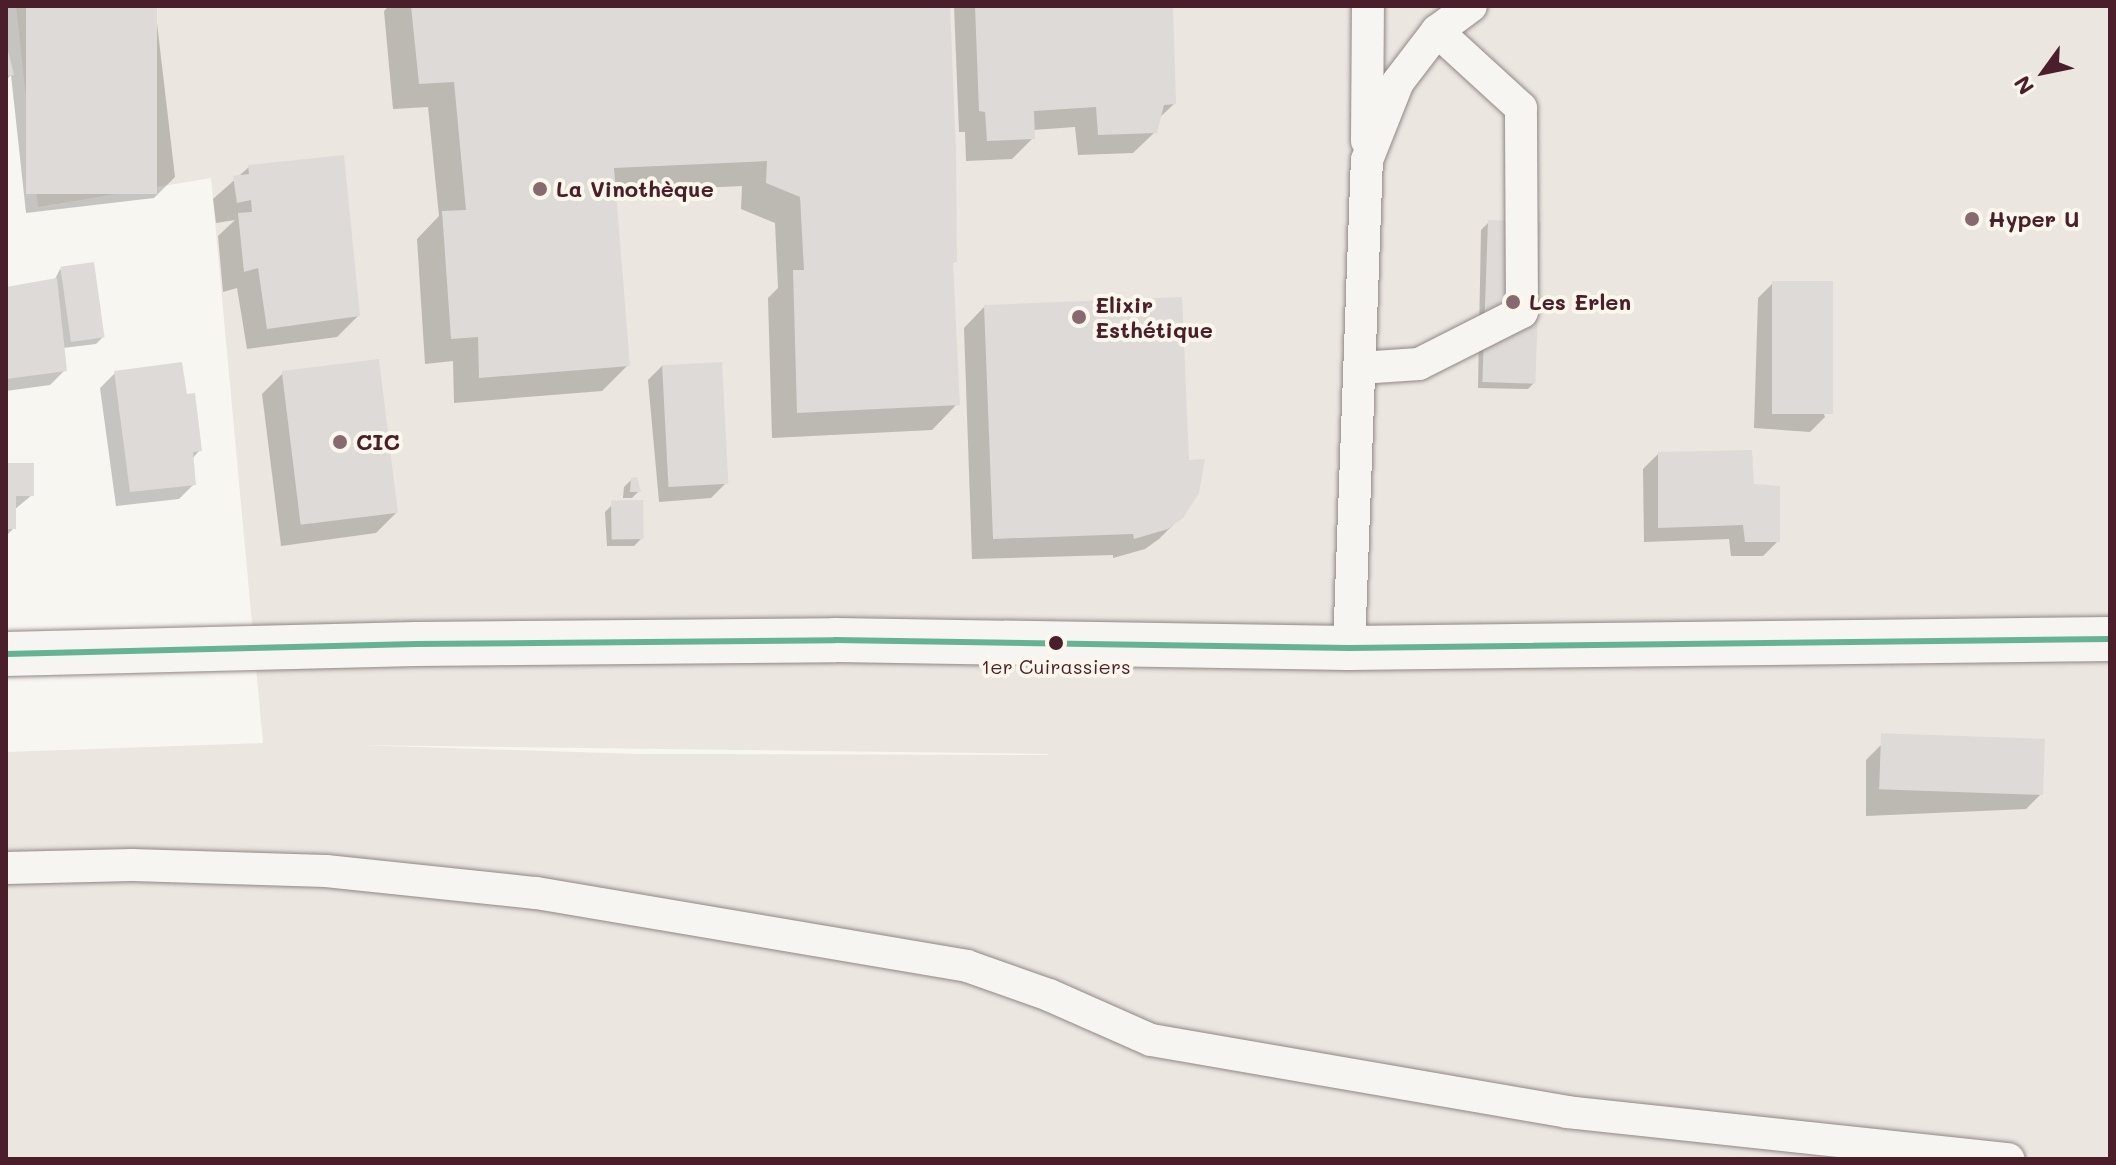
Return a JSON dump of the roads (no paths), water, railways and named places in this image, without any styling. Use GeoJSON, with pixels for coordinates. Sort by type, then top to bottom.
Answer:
{"type":"FeatureCollection","features":[{"type":"Feature","properties":{"kind":"main road"},"geometry":{"type":"LineString","coordinates":[[6,654],[416,644],[835,640],[1349,648],[2110,639]]}},
{"type":"Feature","properties":{"kind":"lane"},"geometry":{"type":"LineString","coordinates":[[1349,648],[1367,160],[1368,6]]}},
{"type":"Feature","properties":{"kind":"lane"},"geometry":{"type":"LineString","coordinates":[[1367,160],[1398,82],[1437,31],[1471,6]]}},
{"type":"Feature","properties":{"kind":"lane"},"geometry":{"type":"LineString","coordinates":[[1360,368],[1419,364],[1522,312],[1521,108],[1437,31]]}},
{"type":"Feature","properties":{"kind":"lane"},"geometry":{"type":"LineString","coordinates":[[6,868],[132,865],[326,871],[536,893],[967,966],[1049,995],[1151,1040],[1567,1112],[2009,1159]]}},
{"type":"Feature","properties":{"kind":"place","name":"La Vinothèque"},"geometry":{"type":"Point","coordinates":[540,189]}},
{"type":"Feature","properties":{"kind":"place","name":"Hyper U"},"geometry":{"type":"Point","coordinates":[1972,219]}},
{"type":"Feature","properties":{"kind":"place","name":"Les Erlen"},"geometry":{"type":"Point","coordinates":[1513,302]}},
{"type":"Feature","properties":{"kind":"place","name":"Elixir Esthétique"},"geometry":{"type":"Point","coordinates":[1079,317]}},
{"type":"Feature","properties":{"kind":"place","name":"CIC"},"geometry":{"type":"Point","coordinates":[340,442]}},
{"type":"Feature","properties":{"kind":"place","name":"1er Cuirassiers"},"geometry":{"type":"Point","coordinates":[1056,643]}}]}
